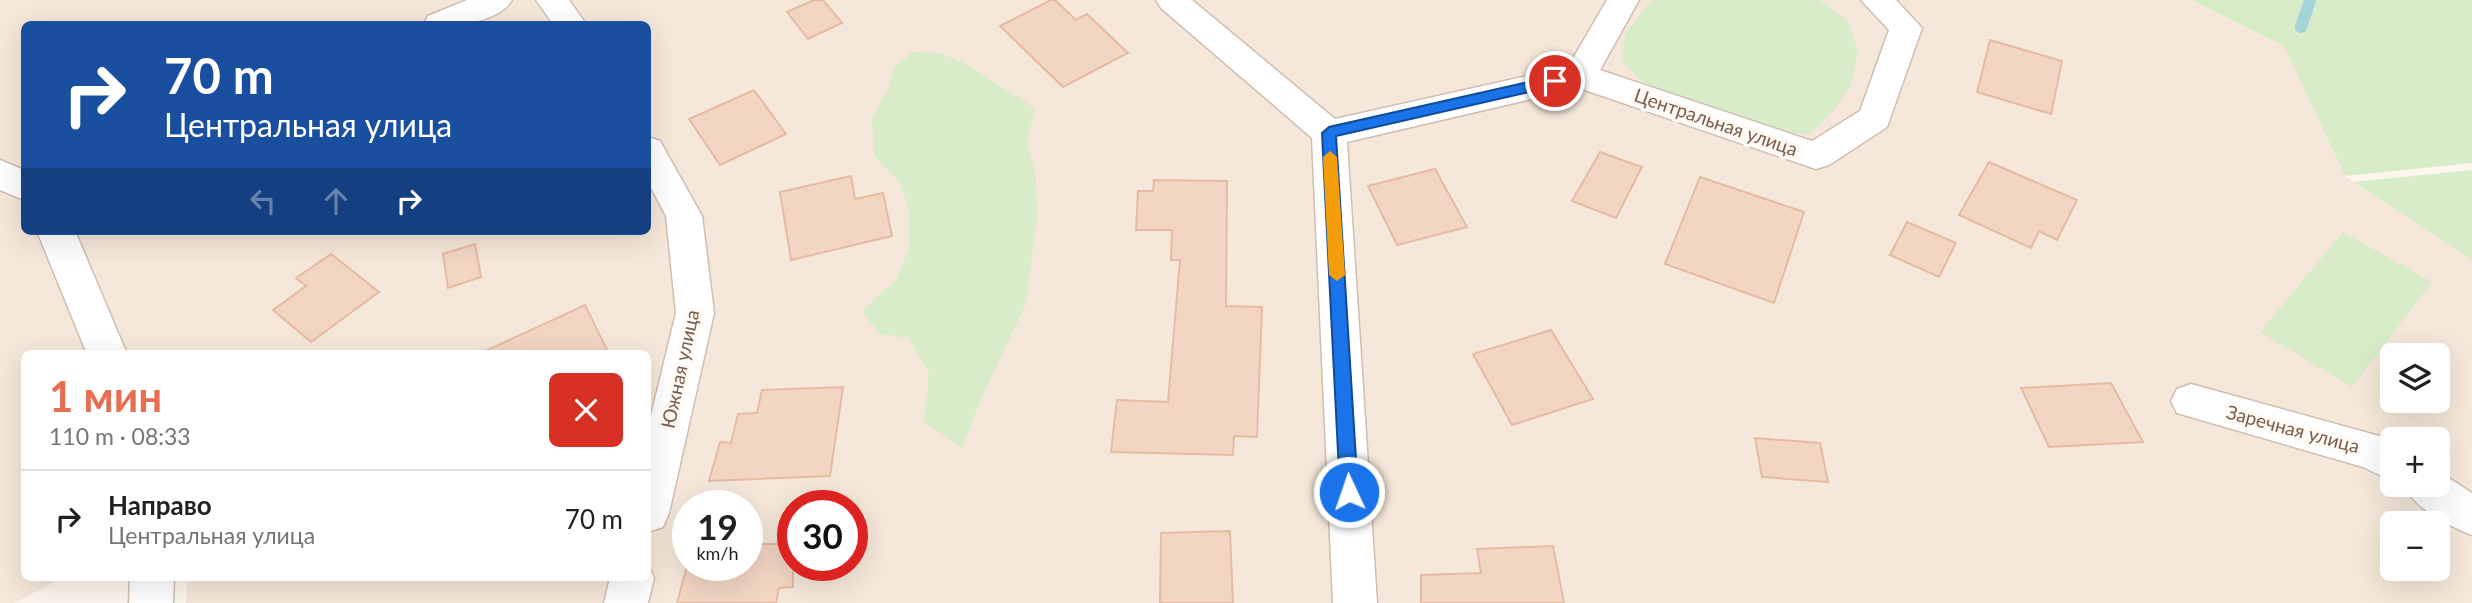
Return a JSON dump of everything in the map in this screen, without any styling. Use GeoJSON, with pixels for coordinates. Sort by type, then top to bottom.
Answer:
{"type":"FeatureCollection","features":[{"type":"Feature","properties":{"kind":"street"},"geometry":{"type":"LineString","coordinates":[[447,21],[496,0]]}},
{"type":"Feature","properties":{"kind":"street"},"geometry":{"type":"LineString","coordinates":[[552,0],[568,21]]}},
{"type":"Feature","properties":{"kind":"street"},"geometry":{"type":"LineString","coordinates":[[1172,0],[1329,133],[1355,603]]}},
{"type":"Feature","properties":{"kind":"street"},"geometry":{"type":"LineString","coordinates":[[1329,133],[1580,76],[1623,0]]}},
{"type":"Feature","properties":{"kind":"street","name":"Центральная улица"},"geometry":{"type":"LineString","coordinates":[[1580,76],[1816,156],[1875,118],[1906,28],[1877,0]]}},
{"type":"Feature","properties":{"kind":"street","name":"Южная улица"},"geometry":{"type":"LineString","coordinates":[[651,156],[684,216],[695,313],[651,500]]}},
{"type":"Feature","properties":{"kind":"street"},"geometry":{"type":"LineString","coordinates":[[0,173],[21,185]]}},
{"type":"Feature","properties":{"kind":"street"},"geometry":{"type":"LineString","coordinates":[[58,235],[105,350]]}},
{"type":"Feature","properties":{"kind":"street","name":"Заречная улица"},"geometry":{"type":"LineString","coordinates":[[2191,401],[2380,455]]}},
{"type":"Feature","properties":{"kind":"street"},"geometry":{"type":"LineString","coordinates":[[2443,497],[2472,516]]}},
{"type":"Feature","properties":{"kind":"street"},"geometry":{"type":"LineString","coordinates":[[151,603],[152,581]]}},
{"type":"Feature","properties":{"kind":"street"},"geometry":{"type":"LineString","coordinates":[[626,603],[631,581]]}},
{"type":"Feature","properties":{"kind":"shaded area"},"geometry":{"type":"Polygon","coordinates":[[[0,0],[2192,0],[2284,46],[2345,176],[2472,260],[2472,603],[186,603],[187,581],[651,581],[651,350],[21,350],[21,581],[57,581],[14,603],[0,603],[0,0]]]}},
{"type":"Feature","properties":{"kind":"green space"},"geometry":{"type":"Polygon","coordinates":[[[1652,0],[1819,0],[1848,21],[1858,51],[1851,85],[1834,110],[1810,134],[1779,132],[1677,98],[1640,80],[1622,62],[1625,34],[1652,0]]]}},
{"type":"Feature","properties":{"kind":"green space"},"geometry":{"type":"Polygon","coordinates":[[[2192,0],[2472,0],[2472,163],[2345,176],[2284,46],[2192,0]]]}},
{"type":"Feature","properties":{"kind":"green space"},"geometry":{"type":"Polygon","coordinates":[[[913,52],[940,53],[964,63],[1035,108],[1027,144],[1036,174],[1037,217],[1026,304],[983,394],[962,448],[924,422],[929,373],[909,338],[880,334],[862,311],[897,279],[909,248],[909,209],[899,181],[874,156],[872,118],[888,89],[894,67],[913,52]]]}},
{"type":"Feature","properties":{"kind":"green space"},"geometry":{"type":"Polygon","coordinates":[[[2472,170],[2472,260],[2354,182],[2472,170]]]}},
{"type":"Feature","properties":{"kind":"green space"},"geometry":{"type":"Polygon","coordinates":[[[2343,232],[2432,282],[2386,343],[2380,343],[2380,350],[2352,387],[2260,332],[2343,232]]]}},
{"type":"Feature","properties":{"kind":"building"},"geometry":{"type":"Polygon","coordinates":[[[814,0],[823,0],[842,23],[808,39],[787,12],[814,0]]]}},
{"type":"Feature","properties":{"kind":"building"},"geometry":{"type":"Polygon","coordinates":[[[1055,0],[1076,20],[1087,14],[1128,53],[1063,87],[1000,26],[1055,0]]]}},
{"type":"Feature","properties":{"kind":"building"},"geometry":{"type":"Polygon","coordinates":[[[1990,40],[2062,61],[2051,114],[1977,92],[1990,40]]]}},
{"type":"Feature","properties":{"kind":"building"},"geometry":{"type":"Polygon","coordinates":[[[754,90],[786,134],[720,165],[689,119],[754,90]]]}},
{"type":"Feature","properties":{"kind":"building"},"geometry":{"type":"Polygon","coordinates":[[[1600,152],[1642,167],[1616,218],[1572,201],[1600,152]]]}},
{"type":"Feature","properties":{"kind":"building"},"geometry":{"type":"Polygon","coordinates":[[[1989,162],[2077,200],[2057,240],[2039,231],[2031,248],[1959,215],[1989,162]]]}},
{"type":"Feature","properties":{"kind":"building"},"geometry":{"type":"Polygon","coordinates":[[[1435,169],[1467,227],[1397,245],[1368,186],[1435,169]]]}},
{"type":"Feature","properties":{"kind":"building"},"geometry":{"type":"Polygon","coordinates":[[[851,176],[855,199],[883,193],[892,236],[791,260],[780,192],[851,176]]]}},
{"type":"Feature","properties":{"kind":"building"},"geometry":{"type":"Polygon","coordinates":[[[1700,177],[1804,212],[1774,303],[1665,264],[1700,177]]]}},
{"type":"Feature","properties":{"kind":"building"},"geometry":{"type":"Polygon","coordinates":[[[1154,180],[1227,181],[1226,306],[1262,307],[1257,437],[1234,436],[1233,455],[1111,452],[1117,400],[1168,402],[1180,260],[1171,260],[1172,230],[1136,230],[1138,191],[1153,191],[1154,180]]]}},
{"type":"Feature","properties":{"kind":"building"},"geometry":{"type":"Polygon","coordinates":[[[1907,222],[1956,243],[1939,277],[1890,255],[1907,222]]]}},
{"type":"Feature","properties":{"kind":"building"},"geometry":{"type":"Polygon","coordinates":[[[475,244],[481,277],[448,288],[443,254],[475,244]]]}},
{"type":"Feature","properties":{"kind":"building"},"geometry":{"type":"Polygon","coordinates":[[[331,254],[379,292],[311,342],[273,310],[306,286],[296,278],[331,254]]]}},
{"type":"Feature","properties":{"kind":"building"},"geometry":{"type":"Polygon","coordinates":[[[585,305],[607,350],[488,350],[585,305]]]}},
{"type":"Feature","properties":{"kind":"building"},"geometry":{"type":"Polygon","coordinates":[[[1551,330],[1593,399],[1512,425],[1473,354],[1551,330]]]}},
{"type":"Feature","properties":{"kind":"building"},"geometry":{"type":"Polygon","coordinates":[[[2111,383],[2143,442],[2049,447],[2021,388],[2111,383]]]}},
{"type":"Feature","properties":{"kind":"building"},"geometry":{"type":"Polygon","coordinates":[[[843,387],[830,476],[709,481],[720,442],[731,443],[738,414],[757,413],[762,390],[843,387]]]}},
{"type":"Feature","properties":{"kind":"building"},"geometry":{"type":"Polygon","coordinates":[[[1755,438],[1820,443],[1828,482],[1762,477],[1755,438]]]}},
{"type":"Feature","properties":{"kind":"building"},"geometry":{"type":"Polygon","coordinates":[[[1230,531],[1233,603],[1160,603],[1161,533],[1230,531]]]}},
{"type":"Feature","properties":{"kind":"building"},"geometry":{"type":"Polygon","coordinates":[[[763,544],[777,544],[777,581],[793,581],[793,587],[779,588],[776,603],[677,603],[683,581],[763,581],[763,544]]]}},
{"type":"Feature","properties":{"kind":"building"},"geometry":{"type":"Polygon","coordinates":[[[1553,546],[1564,603],[1421,603],[1421,575],[1481,573],[1477,549],[1553,546]]]}},
{"type":"Feature","properties":{"kind":"waterway"},"geometry":{"type":"LineString","coordinates":[[2301,27],[2310,0]]}},
{"type":"Feature","properties":{"kind":"slow traffic"},"geometry":{"type":"LineString","coordinates":[[1330,157],[1337,275]]}},
{"type":"Feature","properties":{"kind":"route"},"geometry":{"type":"LineString","coordinates":[[1349,492],[1329,133],[1555,81]]}}]}
